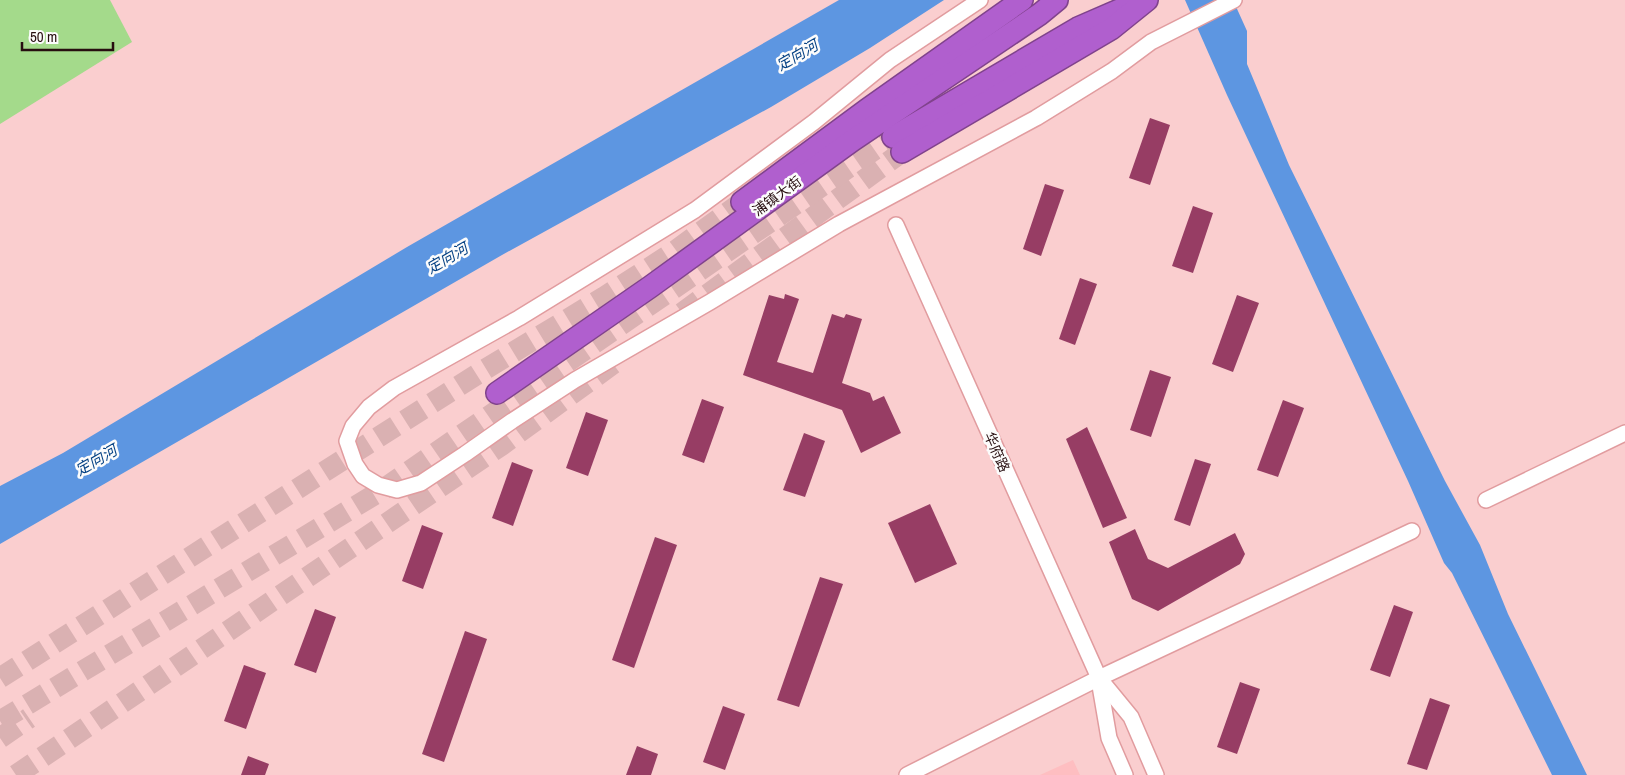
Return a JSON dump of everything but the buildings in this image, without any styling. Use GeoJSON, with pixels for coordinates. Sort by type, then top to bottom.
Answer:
{"type":"FeatureCollection","features":[{"type":"Feature","properties":{"kind":"highway","name":"浦镇大街"},"geometry":{"type":"LineString","coordinates":[[742,202],[860,115],[1022,0]]}},
{"type":"Feature","properties":{"kind":"highway","name":"浦镇大街"},"geometry":{"type":"LineString","coordinates":[[497,394],[650,287],[854,140],[1040,14],[1057,0]]}},
{"type":"Feature","properties":{"kind":"highway"},"geometry":{"type":"LineString","coordinates":[[1142,0],[1078,28],[897,144],[1111,29],[1147,0]]}},
{"type":"Feature","properties":{"kind":"street"},"geometry":{"type":"LineString","coordinates":[[980,0],[890,60],[814,122],[695,210],[519,318],[394,388],[369,407],[353,426],[347,441],[355,464],[363,476],[378,485],[397,490],[421,483],[512,420],[576,380],[839,224],[1036,118],[1112,71],[1151,42],[1234,0]]}},
{"type":"Feature","properties":{"kind":"street","name":"华府路"},"geometry":{"type":"LineString","coordinates":[[896,225],[1099,678],[1131,717],[1156,775]]}},
{"type":"Feature","properties":{"kind":"street"},"geometry":{"type":"LineString","coordinates":[[1486,500],[1625,433]]}},
{"type":"Feature","properties":{"kind":"street"},"geometry":{"type":"LineString","coordinates":[[907,775],[1099,678],[1412,531]]}},
{"type":"Feature","properties":{"kind":"street","name":"华府路"},"geometry":{"type":"LineString","coordinates":[[1099,678],[1108,738],[1125,775]]}},
{"type":"Feature","properties":{"kind":"shaded area"},"geometry":{"type":"Polygon","coordinates":[[[1073,760],[1080,775],[1040,775],[1073,760]]]}},
{"type":"Feature","properties":{"kind":"green space"},"geometry":{"type":"Polygon","coordinates":[[[0,0],[110,0],[132,42],[0,124],[0,0]]]}},
{"type":"Feature","properties":{"kind":"water","name":"定向河"},"geometry":{"type":"Polygon","coordinates":[[[839,0],[944,0],[870,48],[771,107],[502,255],[0,544],[0,486],[63,453],[407,247],[839,0]]]}},
{"type":"Feature","properties":{"kind":"water"},"geometry":{"type":"Polygon","coordinates":[[[1185,0],[1233,0],[1247,31],[1247,64],[1289,165],[1445,481],[1480,545],[1508,614],[1587,775],[1552,775],[1452,573],[1444,563],[1408,481],[1227,95],[1185,0]]]}},
{"type":"Feature","properties":{"kind":"tunnel"},"geometry":{"type":"LineString","coordinates":[[0,721],[379,492],[893,137]]}},
{"type":"Feature","properties":{"kind":"tunnel"},"geometry":{"type":"LineString","coordinates":[[682,313],[902,152]]}},
{"type":"Feature","properties":{"kind":"tunnel"},"geometry":{"type":"LineString","coordinates":[[0,678],[484,370],[604,297],[672,253],[742,202]]}},
{"type":"Feature","properties":{"kind":"tunnel"},"geometry":{"type":"LineString","coordinates":[[16,775],[502,445],[617,361]]}},
{"type":"Feature","properties":{"kind":"tunnel"},"geometry":{"type":"LineString","coordinates":[[0,738],[29,718]]}}]}
